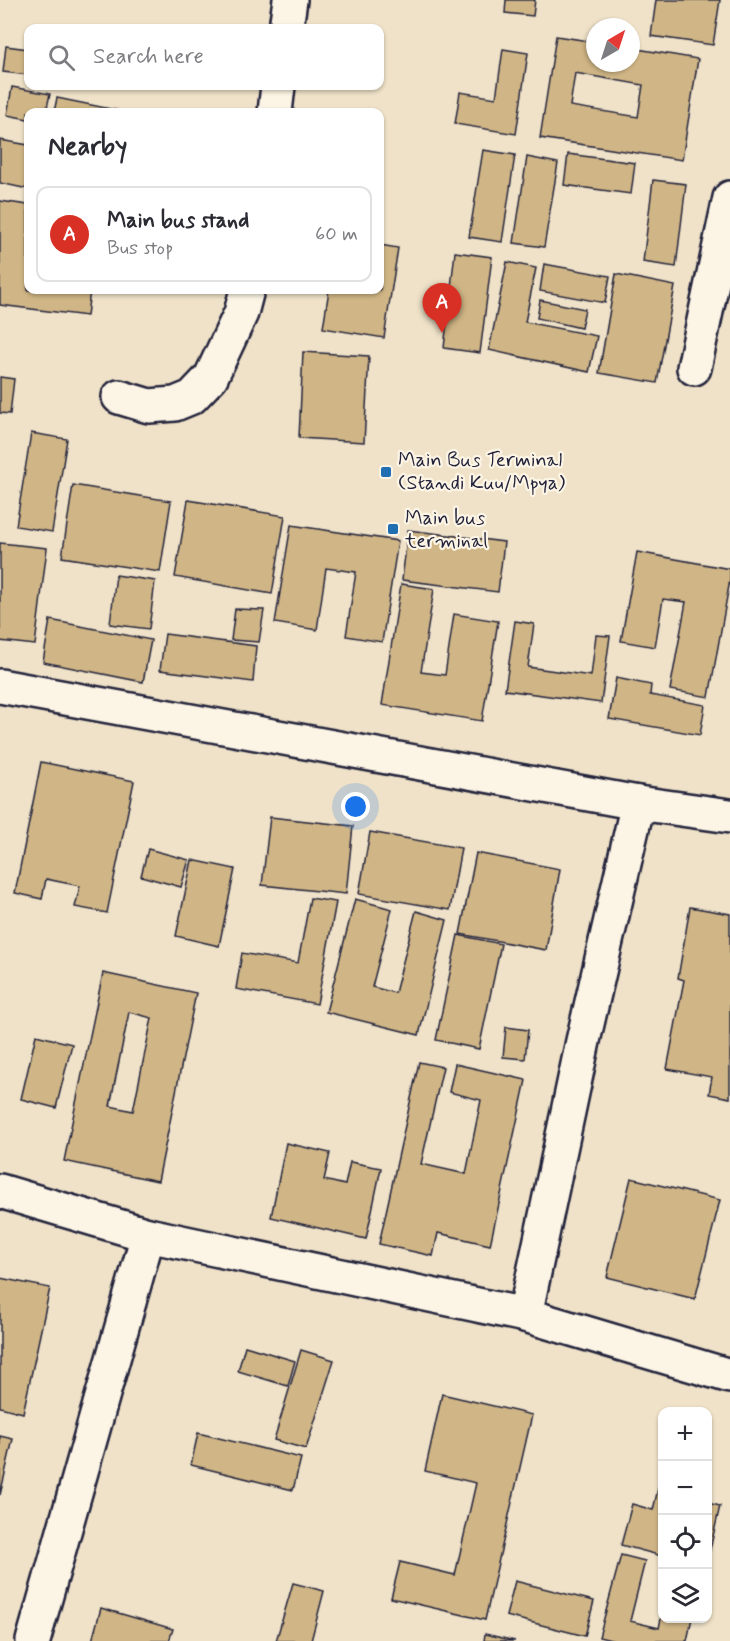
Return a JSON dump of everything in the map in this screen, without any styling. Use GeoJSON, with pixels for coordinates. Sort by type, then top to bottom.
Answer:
{"type":"FeatureCollection","features":[{"type":"Feature","properties":{"kind":"street"},"geometry":{"type":"LineString","coordinates":[[287,24],[290,0]]}},
{"type":"Feature","properties":{"kind":"street"},"geometry":{"type":"LineString","coordinates":[[275,108],[278,90]]}},
{"type":"Feature","properties":{"kind":"street"},"geometry":{"type":"LineString","coordinates":[[694,368],[730,198]]}},
{"type":"Feature","properties":{"kind":"street"},"geometry":{"type":"LineString","coordinates":[[119,397],[149,406],[175,404],[192,397],[211,377],[241,313],[246,294]]}},
{"type":"Feature","properties":{"kind":"street"},"geometry":{"type":"LineString","coordinates":[[0,686],[638,803],[730,816]]}},
{"type":"Feature","properties":{"kind":"street"},"geometry":{"type":"LineString","coordinates":[[525,1315],[583,1041],[638,803]]}},
{"type":"Feature","properties":{"kind":"street"},"geometry":{"type":"LineString","coordinates":[[0,1191],[148,1235],[525,1315],[730,1376]]}},
{"type":"Feature","properties":{"kind":"street"},"geometry":{"type":"LineString","coordinates":[[33,1641],[148,1235]]}},
{"type":"Feature","properties":{"kind":"building"},"geometry":{"type":"Polygon","coordinates":[[[506,0],[535,0],[533,16],[505,13],[506,0]]]}},
{"type":"Feature","properties":{"kind":"building"},"geometry":{"type":"Polygon","coordinates":[[[656,0],[720,0],[713,45],[651,36],[656,0]]]}},
{"type":"Feature","properties":{"kind":"building"},"geometry":{"type":"Polygon","coordinates":[[[556,36],[586,41],[586,72],[640,72],[640,49],[698,59],[682,160],[540,138],[556,36]],[[575,73],[570,106],[638,117],[643,85],[575,73]]]}},
{"type":"Feature","properties":{"kind":"building"},"geometry":{"type":"Polygon","coordinates":[[[6,46],[24,48],[24,75],[3,72],[6,46]]]}},
{"type":"Feature","properties":{"kind":"building"},"geometry":{"type":"Polygon","coordinates":[[[503,49],[528,53],[516,134],[455,124],[460,92],[496,98],[503,49]]]}},
{"type":"Feature","properties":{"kind":"building"},"geometry":{"type":"Polygon","coordinates":[[[12,87],[50,94],[47,108],[24,108],[24,118],[7,115],[12,87]]]}},
{"type":"Feature","properties":{"kind":"building"},"geometry":{"type":"Polygon","coordinates":[[[57,98],[106,108],[55,108],[57,98]]]}},
{"type":"Feature","properties":{"kind":"building"},"geometry":{"type":"Polygon","coordinates":[[[0,140],[24,144],[24,188],[0,183],[0,140]]]}},
{"type":"Feature","properties":{"kind":"building"},"geometry":{"type":"Polygon","coordinates":[[[483,150],[515,155],[502,242],[469,237],[483,150]]]}},
{"type":"Feature","properties":{"kind":"building"},"geometry":{"type":"Polygon","coordinates":[[[568,154],[635,163],[631,194],[564,185],[568,154]]]}},
{"type":"Feature","properties":{"kind":"building"},"geometry":{"type":"Polygon","coordinates":[[[527,157],[558,163],[544,247],[514,243],[527,157]]]}},
{"type":"Feature","properties":{"kind":"building"},"geometry":{"type":"Polygon","coordinates":[[[653,180],[686,184],[676,267],[643,262],[653,180]]]}},
{"type":"Feature","properties":{"kind":"building"},"geometry":{"type":"Polygon","coordinates":[[[0,201],[24,204],[24,294],[90,294],[87,316],[0,305],[0,201]]]}},
{"type":"Feature","properties":{"kind":"building"},"geometry":{"type":"Polygon","coordinates":[[[384,246],[398,248],[384,338],[323,328],[328,294],[384,294],[384,246]]]}},
{"type":"Feature","properties":{"kind":"building"},"geometry":{"type":"Polygon","coordinates":[[[455,252],[492,257],[480,353],[444,348],[455,252]]]}},
{"type":"Feature","properties":{"kind":"building"},"geometry":{"type":"Polygon","coordinates":[[[507,262],[536,268],[525,322],[597,336],[589,372],[489,350],[507,262]]]}},
{"type":"Feature","properties":{"kind":"building"},"geometry":{"type":"Polygon","coordinates":[[[544,264],[610,276],[605,303],[540,291],[544,264]]]}},
{"type":"Feature","properties":{"kind":"building"},"geometry":{"type":"Polygon","coordinates":[[[616,274],[675,286],[657,383],[599,373],[616,274]]]}},
{"type":"Feature","properties":{"kind":"building"},"geometry":{"type":"Polygon","coordinates":[[[540,300],[585,309],[581,328],[537,318],[540,300]]]}},
{"type":"Feature","properties":{"kind":"building"},"geometry":{"type":"Polygon","coordinates":[[[303,352],[369,356],[364,442],[299,438],[303,352]]]}},
{"type":"Feature","properties":{"kind":"building"},"geometry":{"type":"Polygon","coordinates":[[[0,377],[14,379],[10,414],[0,413],[0,377]]]}},
{"type":"Feature","properties":{"kind":"building"},"geometry":{"type":"Polygon","coordinates":[[[31,433],[67,439],[52,532],[16,526],[31,433]]]}},
{"type":"Feature","properties":{"kind":"building"},"geometry":{"type":"Polygon","coordinates":[[[73,485],[171,501],[160,572],[62,557],[73,485]]]}},
{"type":"Feature","properties":{"kind":"building"},"geometry":{"type":"Polygon","coordinates":[[[188,500],[285,516],[272,594],[175,577],[188,500]]]}},
{"type":"Feature","properties":{"kind":"building"},"geometry":{"type":"Polygon","coordinates":[[[291,525],[398,541],[382,642],[346,636],[356,572],[326,568],[317,630],[275,623],[291,525]]]}},
{"type":"Feature","properties":{"kind":"building"},"geometry":{"type":"Polygon","coordinates":[[[408,530],[504,542],[498,592],[402,580],[408,530]]]}},
{"type":"Feature","properties":{"kind":"building"},"geometry":{"type":"Polygon","coordinates":[[[0,543],[47,548],[35,645],[0,641],[0,543]]]}},
{"type":"Feature","properties":{"kind":"building"},"geometry":{"type":"Polygon","coordinates":[[[637,552],[730,569],[709,697],[670,690],[686,602],[663,599],[655,647],[621,641],[637,552]]]}},
{"type":"Feature","properties":{"kind":"building"},"geometry":{"type":"Polygon","coordinates":[[[116,575],[155,581],[149,629],[110,624],[116,575]]]}},
{"type":"Feature","properties":{"kind":"building"},"geometry":{"type":"Polygon","coordinates":[[[401,584],[434,589],[421,672],[445,675],[454,614],[498,621],[482,721],[382,705],[401,584]]]}},
{"type":"Feature","properties":{"kind":"building"},"geometry":{"type":"Polygon","coordinates":[[[235,609],[264,610],[259,642],[231,640],[235,609]]]}},
{"type":"Feature","properties":{"kind":"building"},"geometry":{"type":"Polygon","coordinates":[[[50,620],[151,640],[143,682],[43,662],[50,620]]]}},
{"type":"Feature","properties":{"kind":"building"},"geometry":{"type":"Polygon","coordinates":[[[515,621],[534,624],[528,667],[591,676],[596,635],[610,636],[601,703],[505,690],[515,621]]]}},
{"type":"Feature","properties":{"kind":"building"},"geometry":{"type":"Polygon","coordinates":[[[165,634],[256,646],[253,682],[160,670],[165,634]]]}},
{"type":"Feature","properties":{"kind":"building"},"geometry":{"type":"Polygon","coordinates":[[[616,678],[651,685],[650,695],[705,705],[700,735],[609,719],[616,678]]]}},
{"type":"Feature","properties":{"kind":"building"},"geometry":{"type":"Polygon","coordinates":[[[41,762],[134,781],[107,913],[75,907],[80,886],[46,879],[42,899],[15,893],[41,762]]]}},
{"type":"Feature","properties":{"kind":"building"},"geometry":{"type":"Polygon","coordinates":[[[270,817],[353,826],[346,894],[262,885],[270,817]]]}},
{"type":"Feature","properties":{"kind":"building"},"geometry":{"type":"Polygon","coordinates":[[[370,832],[461,848],[450,910],[359,894],[370,832]]]}},
{"type":"Feature","properties":{"kind":"building"},"geometry":{"type":"Polygon","coordinates":[[[148,849],[189,860],[181,887],[141,876],[148,849]]]}},
{"type":"Feature","properties":{"kind":"building"},"geometry":{"type":"Polygon","coordinates":[[[476,853],[560,869],[546,950],[460,934],[476,853]]]}},
{"type":"Feature","properties":{"kind":"building"},"geometry":{"type":"Polygon","coordinates":[[[192,860],[235,869],[219,946],[176,936],[192,860]]]}},
{"type":"Feature","properties":{"kind":"building"},"geometry":{"type":"Polygon","coordinates":[[[310,898],[336,902],[317,1004],[236,989],[242,953],[298,963],[310,898]]]}},
{"type":"Feature","properties":{"kind":"building"},"geometry":{"type":"Polygon","coordinates":[[[355,899],[392,909],[372,987],[395,993],[416,911],[447,920],[419,1035],[326,1012],[355,899]]]}},
{"type":"Feature","properties":{"kind":"building"},"geometry":{"type":"Polygon","coordinates":[[[690,907],[730,914],[730,1098],[709,1094],[712,1077],[667,1069],[684,980],[678,978],[690,907]]]}},
{"type":"Feature","properties":{"kind":"building"},"geometry":{"type":"Polygon","coordinates":[[[458,935],[501,944],[479,1049],[436,1040],[458,935]]]}},
{"type":"Feature","properties":{"kind":"building"},"geometry":{"type":"Polygon","coordinates":[[[103,973],[196,993],[158,1181],[64,1161],[103,973]],[[129,1012],[110,1106],[133,1111],[152,1018],[129,1012]]]}},
{"type":"Feature","properties":{"kind":"building"},"geometry":{"type":"Polygon","coordinates":[[[506,1027],[528,1030],[525,1059],[503,1057],[506,1027]]]}},
{"type":"Feature","properties":{"kind":"building"},"geometry":{"type":"Polygon","coordinates":[[[36,1035],[72,1044],[56,1108],[21,1099],[36,1035]]]}},
{"type":"Feature","properties":{"kind":"building"},"geometry":{"type":"Polygon","coordinates":[[[419,1062],[443,1067],[421,1164],[466,1174],[481,1100],[449,1092],[455,1064],[526,1080],[490,1245],[438,1233],[433,1256],[379,1244],[419,1062]]]}},
{"type":"Feature","properties":{"kind":"building"},"geometry":{"type":"Polygon","coordinates":[[[286,1143],[330,1153],[324,1180],[345,1185],[350,1162],[381,1168],[366,1239],[271,1217],[286,1143]]]}},
{"type":"Feature","properties":{"kind":"building"},"geometry":{"type":"Polygon","coordinates":[[[631,1178],[720,1200],[695,1299],[607,1277],[631,1178]]]}},
{"type":"Feature","properties":{"kind":"building"},"geometry":{"type":"Polygon","coordinates":[[[0,1278],[50,1288],[23,1413],[0,1407],[0,1278]]]}},
{"type":"Feature","properties":{"kind":"building"},"geometry":{"type":"Polygon","coordinates":[[[245,1346],[295,1361],[288,1386],[238,1371],[245,1346]]]}},
{"type":"Feature","properties":{"kind":"building"},"geometry":{"type":"Polygon","coordinates":[[[301,1350],[334,1360],[306,1449],[274,1440],[301,1350]]]}},
{"type":"Feature","properties":{"kind":"building"},"geometry":{"type":"Polygon","coordinates":[[[442,1394],[532,1415],[485,1620],[391,1598],[400,1562],[455,1575],[476,1483],[425,1471],[442,1394]]]}},
{"type":"Feature","properties":{"kind":"building"},"geometry":{"type":"Polygon","coordinates":[[[198,1433],[301,1458],[293,1490],[191,1465],[198,1433]]]}},
{"type":"Feature","properties":{"kind":"building"},"geometry":{"type":"Polygon","coordinates":[[[0,1436],[13,1439],[0,1495],[0,1436]]]}},
{"type":"Feature","properties":{"kind":"building"},"geometry":{"type":"Polygon","coordinates":[[[658,1489],[658,1555],[621,1545],[632,1504],[653,1510],[658,1489]]]}},
{"type":"Feature","properties":{"kind":"building"},"geometry":{"type":"Polygon","coordinates":[[[712,1504],[720,1506],[712,1541],[712,1504]]]}},
{"type":"Feature","properties":{"kind":"building"},"geometry":{"type":"Polygon","coordinates":[[[621,1555],[645,1561],[630,1621],[659,1628],[660,1623],[691,1623],[687,1641],[615,1641],[599,1637],[621,1555]]]}},
{"type":"Feature","properties":{"kind":"building"},"geometry":{"type":"Polygon","coordinates":[[[515,1581],[594,1601],[585,1636],[506,1616],[515,1581]]]}},
{"type":"Feature","properties":{"kind":"building"},"geometry":{"type":"Polygon","coordinates":[[[293,1583],[324,1591],[311,1641],[276,1641],[293,1583]]]}},
{"type":"Feature","properties":{"kind":"building"},"geometry":{"type":"Polygon","coordinates":[[[101,1608],[173,1629],[169,1641],[92,1641],[101,1608]]]}},
{"type":"Feature","properties":{"kind":"building"},"geometry":{"type":"Polygon","coordinates":[[[485,1634],[515,1641],[484,1641],[485,1634]]]}},
{"type":"Feature","properties":{"kind":"place","name":"Main bus stand"},"geometry":{"type":"Point","coordinates":[442,333]}},
{"type":"Feature","properties":{"kind":"place","name":"Main Bus Terminal (Standi Kuu/Mpya)"},"geometry":{"type":"Point","coordinates":[386,472]}},
{"type":"Feature","properties":{"kind":"place","name":"Main bus terminal"},"geometry":{"type":"Point","coordinates":[393,529]}}]}
